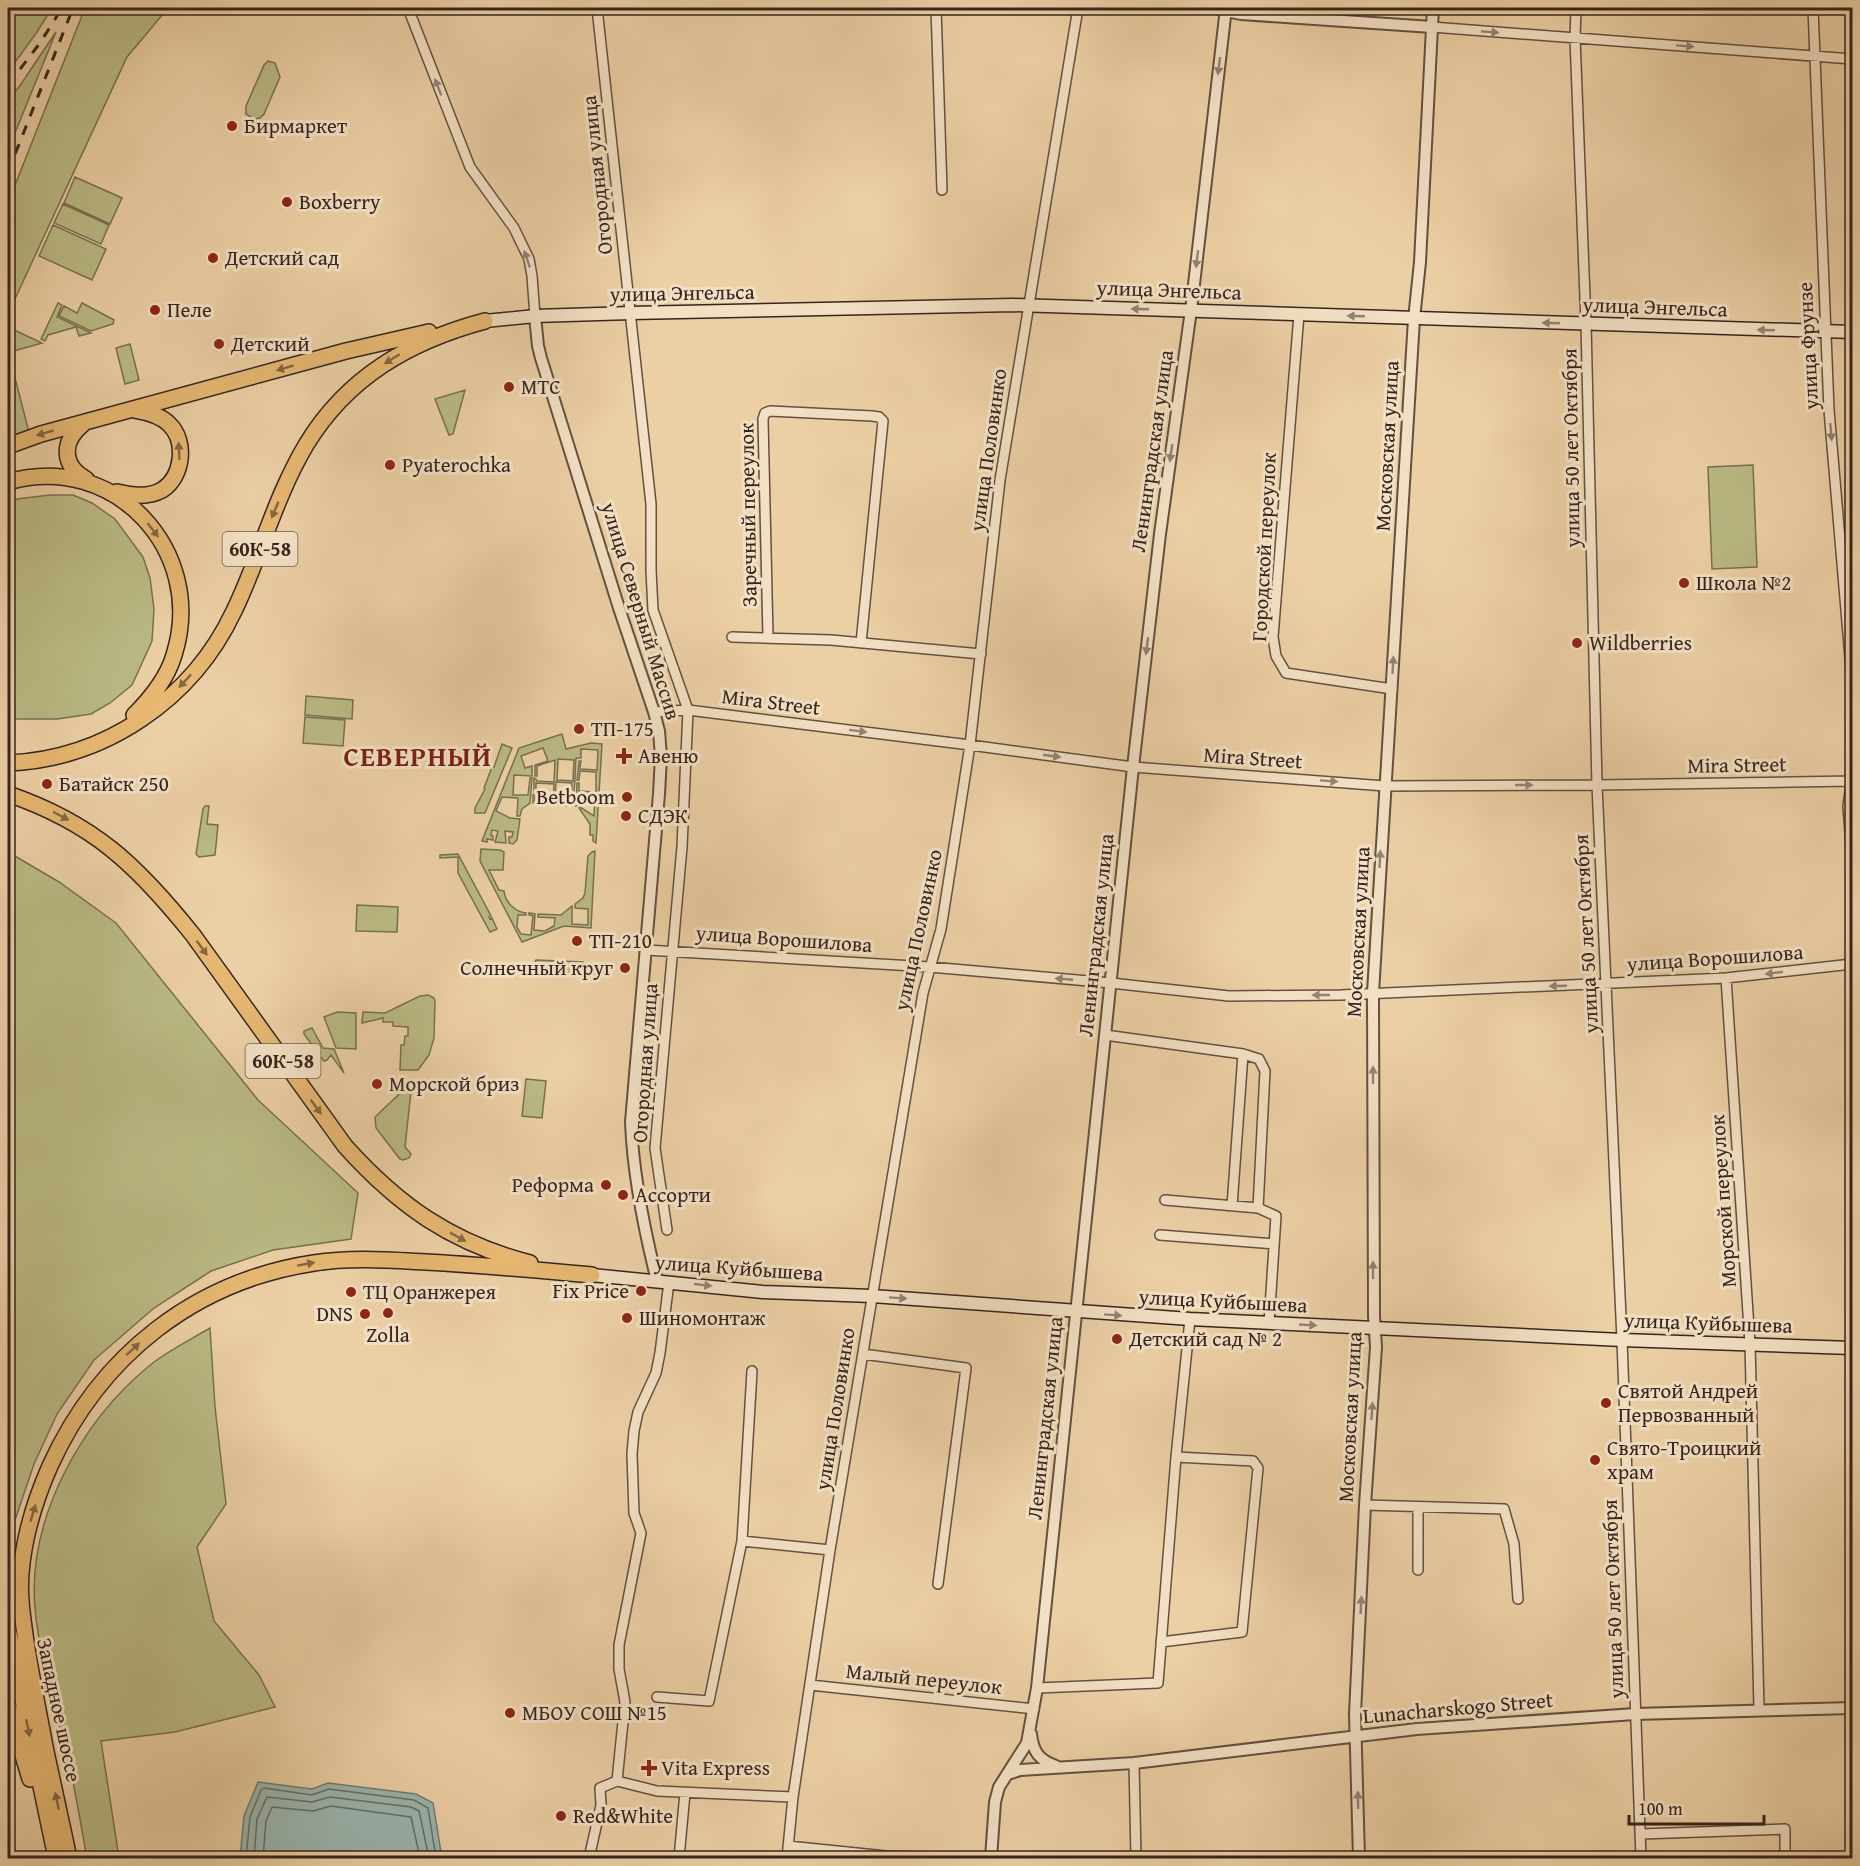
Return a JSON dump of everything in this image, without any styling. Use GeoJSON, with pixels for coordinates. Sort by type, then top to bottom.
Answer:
{"type":"FeatureCollection","features":[{"type":"Feature","properties":{"kind":"highway"},"geometry":{"type":"LineString","coordinates":[[8,446],[41,434],[346,351],[484,321]]}},
{"type":"Feature","properties":{"kind":"highway","name":"60К-58"},"geometry":{"type":"LineString","coordinates":[[8,763],[57,757],[90,747],[117,735],[146,716],[173,694],[215,644],[233,614],[287,482],[307,444],[330,412],[357,384],[389,360],[425,340],[453,329],[484,321]]}},
{"type":"Feature","properties":{"kind":"highway"},"geometry":{"type":"LineString","coordinates":[[108,490],[139,496],[151,494],[163,489],[179,468],[178,438],[170,424],[158,416],[132,410]]}},
{"type":"Feature","properties":{"kind":"highway"},"geometry":{"type":"LineString","coordinates":[[25,762],[52,757],[82,747],[129,720],[159,686],[174,655],[179,630],[181,603],[177,578],[169,554],[141,515],[125,500],[74,471],[67,457],[70,437],[83,424]]}},
{"type":"Feature","properties":{"kind":"highway"},"geometry":{"type":"LineString","coordinates":[[8,482],[38,476],[76,479],[93,483]]}},
{"type":"Feature","properties":{"kind":"highway","name":"60К-58"},"geometry":{"type":"LineString","coordinates":[[8,794],[56,813],[85,829],[112,848],[142,875],[193,934],[345,1146],[390,1192],[415,1211],[466,1241],[531,1263],[592,1275]]}},
{"type":"Feature","properties":{"kind":"highway"},"geometry":{"type":"LineString","coordinates":[[47,1757],[20,1601],[24,1549],[42,1485],[60,1445],[81,1408],[131,1350],[162,1324],[203,1299],[240,1281],[282,1268],[317,1262],[393,1260],[592,1275]]}},
{"type":"Feature","properties":{"kind":"highway","name":"Западное шоссе"},"geometry":{"type":"LineString","coordinates":[[8,1570],[69,1858]]}},
{"type":"Feature","properties":{"kind":"highway"},"geometry":{"type":"LineString","coordinates":[[8,1629],[55,1858]]}},
{"type":"Feature","properties":{"kind":"highway"},"geometry":{"type":"LineString","coordinates":[[8,1705],[55,1858]]}},
{"type":"Feature","properties":{"kind":"main road","name":"улица Энгельса"},"geometry":{"type":"LineString","coordinates":[[484,321],[535,316],[1029,306],[1852,332]]}},
{"type":"Feature","properties":{"kind":"main road","name":"улица Куйбышева"},"geometry":{"type":"LineString","coordinates":[[592,1275],[763,1292],[872,1296],[1190,1319],[1622,1340],[1852,1348]]}},
{"type":"Feature","properties":{"kind":"street"},"geometry":{"type":"LineString","coordinates":[[408,8],[470,167],[514,228],[529,259],[535,316]]}},
{"type":"Feature","properties":{"kind":"street","name":"Огородная улица"},"geometry":{"type":"LineString","coordinates":[[597,8],[651,504],[653,610],[688,710],[682,847],[655,1148],[667,1230]]}},
{"type":"Feature","properties":{"kind":"street"},"geometry":{"type":"LineString","coordinates":[[936,8],[942,190]]}},
{"type":"Feature","properties":{"kind":"street","name":"улица Половинко"},"geometry":{"type":"LineString","coordinates":[[787,1858],[793,1797],[830,1550],[923,993],[941,929],[970,745],[1000,480],[1078,8]]}},
{"type":"Feature","properties":{"kind":"street"},"geometry":{"type":"LineString","coordinates":[[1209,8],[1226,9],[1242,14],[1852,58]]}},
{"type":"Feature","properties":{"kind":"street","name":"Московская улица"},"geometry":{"type":"LineString","coordinates":[[1359,1858],[1356,1714],[1365,1505],[1376,1347],[1373,993],[1414,319],[1420,262],[1433,8]]}},
{"type":"Feature","properties":{"kind":"street","name":"улица 50 лет Октября"},"geometry":{"type":"LineString","coordinates":[[1576,8],[1575,38],[1586,324],[1597,785],[1622,1340],[1641,1858]]}},
{"type":"Feature","properties":{"kind":"street","name":"улица Фрунзе"},"geometry":{"type":"LineString","coordinates":[[1813,8],[1829,410],[1852,681]]}},
{"type":"Feature","properties":{"kind":"street","name":"Ленинградская улица"},"geometry":{"type":"LineString","coordinates":[[991,1858],[995,1802],[999,1787],[1027,1743],[1037,1688],[1133,767],[1160,534],[1191,310],[1226,9]]}},
{"type":"Feature","properties":{"kind":"street","name":"Городской переулок"},"geometry":{"type":"LineString","coordinates":[[1299,314],[1273,637],[1276,656],[1286,673],[1392,689]]}},
{"type":"Feature","properties":{"kind":"street","name":"улица Северный Массив"},"geometry":{"type":"LineString","coordinates":[[535,316],[541,358],[659,731],[661,757],[633,1091],[632,1150],[644,1225],[663,1282]]}},
{"type":"Feature","properties":{"kind":"street","name":"Заречный переулок"},"geometry":{"type":"LineString","coordinates":[[768,637],[763,430],[765,413],[770,411],[872,416],[879,417],[883,421],[861,643]]}},
{"type":"Feature","properties":{"kind":"street","name":"Заречный переулок"},"geometry":{"type":"LineString","coordinates":[[732,637],[861,643],[981,654]]}},
{"type":"Feature","properties":{"kind":"street","name":"Mira Street"},"geometry":{"type":"LineString","coordinates":[[654,712],[688,710],[1133,767],[1385,786],[1852,780]]}},
{"type":"Feature","properties":{"kind":"street"},"geometry":{"type":"LineString","coordinates":[[1852,780],[1848,806],[1852,860]]}},
{"type":"Feature","properties":{"kind":"street","name":"улица Ворошилова"},"geometry":{"type":"LineString","coordinates":[[646,950],[930,967],[1229,996],[1341,995],[1726,978],[1852,964]]}},
{"type":"Feature","properties":{"kind":"street","name":"Морской переулок"},"geometry":{"type":"LineString","coordinates":[[1726,978],[1750,1344],[1759,1709]]}},
{"type":"Feature","properties":{"kind":"street"},"geometry":{"type":"LineString","coordinates":[[1105,1035],[1243,1053],[1259,1059],[1265,1071],[1258,1208]]}},
{"type":"Feature","properties":{"kind":"street"},"geometry":{"type":"LineString","coordinates":[[1232,1206],[1243,1053]]}},
{"type":"Feature","properties":{"kind":"street"},"geometry":{"type":"LineString","coordinates":[[1165,1200],[1258,1208],[1276,1216],[1269,1323]]}},
{"type":"Feature","properties":{"kind":"street"},"geometry":{"type":"LineString","coordinates":[[1160,1234],[1274,1244]]}},
{"type":"Feature","properties":{"kind":"street"},"geometry":{"type":"LineString","coordinates":[[617,1782],[625,1702],[619,1645],[641,1533],[634,1513],[632,1454],[634,1431],[638,1412],[656,1373],[660,1353],[663,1282]]}},
{"type":"Feature","properties":{"kind":"street"},"geometry":{"type":"LineString","coordinates":[[1037,1688],[1158,1683],[1176,1457],[1190,1319]]}},
{"type":"Feature","properties":{"kind":"street"},"geometry":{"type":"LineString","coordinates":[[863,1354],[966,1368],[938,1584]]}},
{"type":"Feature","properties":{"kind":"street"},"geometry":{"type":"LineString","coordinates":[[657,1697],[709,1701],[742,1541],[752,1371]]}},
{"type":"Feature","properties":{"kind":"street"},"geometry":{"type":"LineString","coordinates":[[1161,1642],[1242,1632],[1258,1468],[1253,1461],[1176,1457]]}},
{"type":"Feature","properties":{"kind":"street"},"geometry":{"type":"LineString","coordinates":[[1365,1505],[1504,1509],[1514,1544],[1518,1599]]}},
{"type":"Feature","properties":{"kind":"street"},"geometry":{"type":"LineString","coordinates":[[1418,1507],[1418,1570]]}},
{"type":"Feature","properties":{"kind":"street"},"geometry":{"type":"LineString","coordinates":[[742,1541],[830,1550]]}},
{"type":"Feature","properties":{"kind":"street","name":"Малый переулок"},"geometry":{"type":"LineString","coordinates":[[810,1685],[1034,1709]]}},
{"type":"Feature","properties":{"kind":"street","name":"Lunacharskogo Street"},"geometry":{"type":"LineString","coordinates":[[1005,1776],[1020,1770],[1134,1763],[1417,1729],[1635,1714],[1852,1708]]}},
{"type":"Feature","properties":{"kind":"street"},"geometry":{"type":"LineString","coordinates":[[1030,1732],[1032,1747],[1038,1757],[1044,1762],[1068,1768]]}},
{"type":"Feature","properties":{"kind":"street"},"geometry":{"type":"LineString","coordinates":[[1134,1763],[1136,1858]]}},
{"type":"Feature","properties":{"kind":"street"},"geometry":{"type":"LineString","coordinates":[[589,1858],[601,1805],[600,1788],[617,1782],[657,1791],[793,1797]]}},
{"type":"Feature","properties":{"kind":"street"},"geometry":{"type":"LineString","coordinates":[[679,1858],[685,1793]]}},
{"type":"Feature","properties":{"kind":"street"},"geometry":{"type":"LineString","coordinates":[[1641,1834],[1785,1829],[1785,1858]]}},
{"type":"Feature","properties":{"kind":"street"},"geometry":{"type":"LineString","coordinates":[[788,1846],[886,1857],[951,1858]]}},
{"type":"Feature","properties":{"kind":"green space"},"geometry":{"type":"Polygon","coordinates":[[[8,8],[52,8],[8,72],[8,8]]]}},
{"type":"Feature","properties":{"kind":"green space"},"geometry":{"type":"Polygon","coordinates":[[[85,8],[168,8],[127,57],[8,314],[8,203],[85,8]]]}},
{"type":"Feature","properties":{"kind":"green space"},"geometry":{"type":"Polygon","coordinates":[[[56,32],[8,150],[8,100],[56,32]]]}},
{"type":"Feature","properties":{"kind":"green space"},"geometry":{"type":"Polygon","coordinates":[[[268,61],[275,63],[280,77],[264,114],[254,119],[246,114],[246,106],[264,65],[268,61]]]}},
{"type":"Feature","properties":{"kind":"green space"},"geometry":{"type":"Polygon","coordinates":[[[75,177],[122,198],[110,224],[64,203],[75,177]]]}},
{"type":"Feature","properties":{"kind":"green space"},"geometry":{"type":"Polygon","coordinates":[[[63,204],[109,225],[101,244],[54,223],[63,204]]]}},
{"type":"Feature","properties":{"kind":"green space"},"geometry":{"type":"Polygon","coordinates":[[[53,225],[106,249],[92,280],[39,256],[53,225]]]}},
{"type":"Feature","properties":{"kind":"green space"},"geometry":{"type":"Polygon","coordinates":[[[58,303],[62,305],[57,317],[91,333],[79,336],[76,327],[48,335],[45,341],[41,339],[58,303]]]}},
{"type":"Feature","properties":{"kind":"green space"},"geometry":{"type":"Polygon","coordinates":[[[82,303],[114,320],[113,324],[91,331],[59,316],[64,306],[77,313],[82,303]]]}},
{"type":"Feature","properties":{"kind":"green space"},"geometry":{"type":"Polygon","coordinates":[[[8,327],[42,343],[10,352],[8,327]]]}},
{"type":"Feature","properties":{"kind":"green space"},"geometry":{"type":"Polygon","coordinates":[[[130,344],[139,380],[125,384],[116,348],[130,344]]]}},
{"type":"Feature","properties":{"kind":"green space"},"geometry":{"type":"Polygon","coordinates":[[[8,351],[29,432],[8,439],[8,351]]]}},
{"type":"Feature","properties":{"kind":"green space"},"geometry":{"type":"Polygon","coordinates":[[[465,390],[453,434],[449,435],[435,399],[465,390]]]}},
{"type":"Feature","properties":{"kind":"green space"},"geometry":{"type":"Polygon","coordinates":[[[1753,465],[1757,567],[1712,569],[1708,467],[1753,465]]]}},
{"type":"Feature","properties":{"kind":"green space"},"geometry":{"type":"Polygon","coordinates":[[[73,495],[92,503],[115,519],[143,557],[150,578],[154,609],[152,641],[132,685],[110,703],[91,714],[57,719],[8,719],[8,505],[17,499],[73,495]]]}},
{"type":"Feature","properties":{"kind":"green space"},"geometry":{"type":"Polygon","coordinates":[[[306,696],[353,700],[352,719],[305,715],[306,696]]]}},
{"type":"Feature","properties":{"kind":"green space"},"geometry":{"type":"Polygon","coordinates":[[[305,717],[345,720],[343,746],[303,743],[305,717]]]}},
{"type":"Feature","properties":{"kind":"green space"},"geometry":{"type":"Polygon","coordinates":[[[562,734],[566,749],[591,743],[602,744],[596,843],[593,841],[593,835],[590,835],[590,824],[579,808],[594,816],[595,794],[579,793],[576,806],[577,783],[579,783],[579,791],[596,792],[596,772],[580,771],[579,780],[577,780],[579,761],[581,761],[580,769],[597,770],[598,750],[581,749],[581,758],[576,758],[575,779],[573,779],[574,760],[558,759],[557,780],[575,781],[573,801],[571,801],[572,783],[556,782],[555,802],[573,804],[573,806],[533,803],[533,795],[535,795],[535,801],[553,802],[554,784],[536,783],[536,793],[534,793],[534,778],[537,781],[554,782],[555,760],[537,766],[537,776],[535,776],[535,765],[548,761],[543,748],[521,756],[525,768],[532,766],[532,776],[514,775],[513,795],[528,795],[530,778],[532,778],[530,803],[522,809],[520,816],[517,816],[518,798],[502,797],[496,811],[510,818],[520,819],[517,840],[513,844],[509,843],[509,837],[512,837],[513,832],[505,831],[506,843],[495,842],[498,831],[492,830],[493,840],[482,841],[519,748],[562,734]]]}},
{"type":"Feature","properties":{"kind":"green space"},"geometry":{"type":"Polygon","coordinates":[[[502,744],[512,748],[485,813],[475,813],[475,808],[485,789],[502,744]]]}},
{"type":"Feature","properties":{"kind":"green space"},"geometry":{"type":"Polygon","coordinates":[[[205,806],[209,806],[207,824],[218,825],[215,855],[199,857],[196,854],[205,806]]]}},
{"type":"Feature","properties":{"kind":"green space"},"geometry":{"type":"Polygon","coordinates":[[[481,849],[504,852],[503,870],[489,870],[499,890],[504,891],[511,906],[526,913],[526,915],[518,915],[517,927],[521,934],[531,935],[533,916],[529,913],[535,914],[534,930],[545,931],[554,926],[555,918],[538,917],[538,914],[561,915],[572,906],[572,924],[588,925],[588,909],[575,908],[575,904],[583,898],[585,893],[588,856],[595,851],[591,928],[564,926],[522,942],[480,861],[481,849]]]}},
{"type":"Feature","properties":{"kind":"green space"},"geometry":{"type":"Polygon","coordinates":[[[8,852],[59,882],[116,923],[258,1100],[358,1193],[351,1239],[273,1250],[211,1271],[154,1308],[94,1360],[57,1414],[34,1464],[13,1526],[8,1499],[8,852]]]}},
{"type":"Feature","properties":{"kind":"green space"},"geometry":{"type":"Polygon","coordinates":[[[458,854],[497,929],[490,932],[458,873],[458,857],[440,858],[440,855],[458,854]]]}},
{"type":"Feature","properties":{"kind":"green space"},"geometry":{"type":"Polygon","coordinates":[[[357,905],[398,907],[397,932],[356,931],[357,905]]]}},
{"type":"Feature","properties":{"kind":"green space"},"geometry":{"type":"Polygon","coordinates":[[[536,960],[583,962],[588,970],[601,971],[601,975],[591,973],[580,975],[578,972],[560,973],[555,970],[547,972],[545,969],[531,970],[536,960]]]}},
{"type":"Feature","properties":{"kind":"green space"},"geometry":{"type":"Polygon","coordinates":[[[428,995],[435,1001],[434,1038],[429,1055],[418,1070],[400,1070],[401,1045],[404,1045],[405,1036],[408,1036],[408,1027],[393,1026],[393,1022],[383,1022],[383,1018],[362,1023],[363,1012],[385,1013],[420,996],[428,995]]]}},
{"type":"Feature","properties":{"kind":"green space"},"geometry":{"type":"Polygon","coordinates":[[[337,1012],[356,1013],[356,1049],[336,1048],[324,1017],[337,1012]]]}},
{"type":"Feature","properties":{"kind":"green space"},"geometry":{"type":"Polygon","coordinates":[[[312,1028],[323,1048],[334,1049],[344,1073],[331,1055],[324,1061],[304,1034],[304,1031],[312,1028]]]}},
{"type":"Feature","properties":{"kind":"green space"},"geometry":{"type":"Polygon","coordinates":[[[526,1079],[546,1081],[542,1118],[522,1116],[526,1079]]]}},
{"type":"Feature","properties":{"kind":"green space"},"geometry":{"type":"Polygon","coordinates":[[[412,1082],[405,1147],[411,1154],[409,1158],[403,1160],[376,1128],[375,1117],[412,1082]]]}},
{"type":"Feature","properties":{"kind":"green space"},"geometry":{"type":"Polygon","coordinates":[[[210,1328],[215,1407],[226,1504],[197,1547],[214,1621],[259,1675],[275,1707],[175,1732],[101,1741],[119,1858],[87,1858],[71,1772],[44,1666],[37,1628],[35,1575],[40,1541],[63,1475],[101,1415],[149,1366],[210,1328]]]}},
{"type":"Feature","properties":{"kind":"water"},"geometry":{"type":"Polygon","coordinates":[[[258,1782],[312,1789],[328,1783],[416,1794],[433,1803],[442,1858],[240,1858],[244,1816],[258,1782]]]}},
{"type":"Feature","properties":{"kind":"railway"},"geometry":{"type":"LineString","coordinates":[[8,85],[40,43],[62,8]]}},
{"type":"Feature","properties":{"kind":"railway"},"geometry":{"type":"LineString","coordinates":[[8,172],[73,8]]}},
{"type":"Feature","properties":{"kind":"place","name":"Бирмаркет"},"geometry":{"type":"Point","coordinates":[232,126]}},
{"type":"Feature","properties":{"kind":"place","name":"Boxberry"},"geometry":{"type":"Point","coordinates":[287,202]}},
{"type":"Feature","properties":{"kind":"place","name":"Детский сад"},"geometry":{"type":"Point","coordinates":[213,258]}},
{"type":"Feature","properties":{"kind":"place","name":"Пеле"},"geometry":{"type":"Point","coordinates":[155,310]}},
{"type":"Feature","properties":{"kind":"place","name":"Детский"},"geometry":{"type":"Point","coordinates":[219,344]}},
{"type":"Feature","properties":{"kind":"place","name":"МТС"},"geometry":{"type":"Point","coordinates":[509,387]}},
{"type":"Feature","properties":{"kind":"place","name":"Pyaterochka"},"geometry":{"type":"Point","coordinates":[390,465]}},
{"type":"Feature","properties":{"kind":"place","name":"Школа №2"},"geometry":{"type":"Point","coordinates":[1684,583]}},
{"type":"Feature","properties":{"kind":"place","name":"Wildberries"},"geometry":{"type":"Point","coordinates":[1577,643]}},
{"type":"Feature","properties":{"kind":"place","name":"ТП-175"},"geometry":{"type":"Point","coordinates":[579,729]}},
{"type":"Feature","properties":{"kind":"place","name":"Авеню"},"geometry":{"type":"Point","coordinates":[624,756]}},
{"type":"Feature","properties":{"kind":"place","name":"Батайск 250"},"geometry":{"type":"Point","coordinates":[47,784]}},
{"type":"Feature","properties":{"kind":"place","name":"Betboom"},"geometry":{"type":"Point","coordinates":[627,797]}},
{"type":"Feature","properties":{"kind":"place","name":"СДЭК"},"geometry":{"type":"Point","coordinates":[626,816]}},
{"type":"Feature","properties":{"kind":"place","name":"ТП-210"},"geometry":{"type":"Point","coordinates":[577,941]}},
{"type":"Feature","properties":{"kind":"place","name":"Солнечный круг"},"geometry":{"type":"Point","coordinates":[625,968]}},
{"type":"Feature","properties":{"kind":"place","name":"Морской бриз"},"geometry":{"type":"Point","coordinates":[377,1084]}},
{"type":"Feature","properties":{"kind":"place","name":"Реформа"},"geometry":{"type":"Point","coordinates":[606,1185]}},
{"type":"Feature","properties":{"kind":"place","name":"Ассорти"},"geometry":{"type":"Point","coordinates":[623,1195]}},
{"type":"Feature","properties":{"kind":"place","name":"Fix Price"},"geometry":{"type":"Point","coordinates":[641,1291]}},
{"type":"Feature","properties":{"kind":"place","name":"ТЦ Оранжерея"},"geometry":{"type":"Point","coordinates":[351,1292]}},
{"type":"Feature","properties":{"kind":"place","name":"Zolla"},"geometry":{"type":"Point","coordinates":[388,1313]}},
{"type":"Feature","properties":{"kind":"place","name":"DNS"},"geometry":{"type":"Point","coordinates":[365,1314]}},
{"type":"Feature","properties":{"kind":"place","name":"Шиномонтаж"},"geometry":{"type":"Point","coordinates":[627,1318]}},
{"type":"Feature","properties":{"kind":"place","name":"Детский сад № 2"},"geometry":{"type":"Point","coordinates":[1117,1339]}},
{"type":"Feature","properties":{"kind":"place","name":"Святой Андрей Первозванный"},"geometry":{"type":"Point","coordinates":[1606,1403]}},
{"type":"Feature","properties":{"kind":"place","name":"Свято-Троицкий храм"},"geometry":{"type":"Point","coordinates":[1595,1460]}},
{"type":"Feature","properties":{"kind":"place","name":"МБОУ СОШ №15"},"geometry":{"type":"Point","coordinates":[510,1713]}},
{"type":"Feature","properties":{"kind":"place","name":"Vita Express"},"geometry":{"type":"Point","coordinates":[649,1768]}},
{"type":"Feature","properties":{"kind":"place","name":"Red&White"},"geometry":{"type":"Point","coordinates":[561,1816]}},
{"type":"Feature","properties":{"kind":"district","name":"СЕВЕРНЫЙ"},"geometry":{"type":"Point","coordinates":[418,757]}}]}
